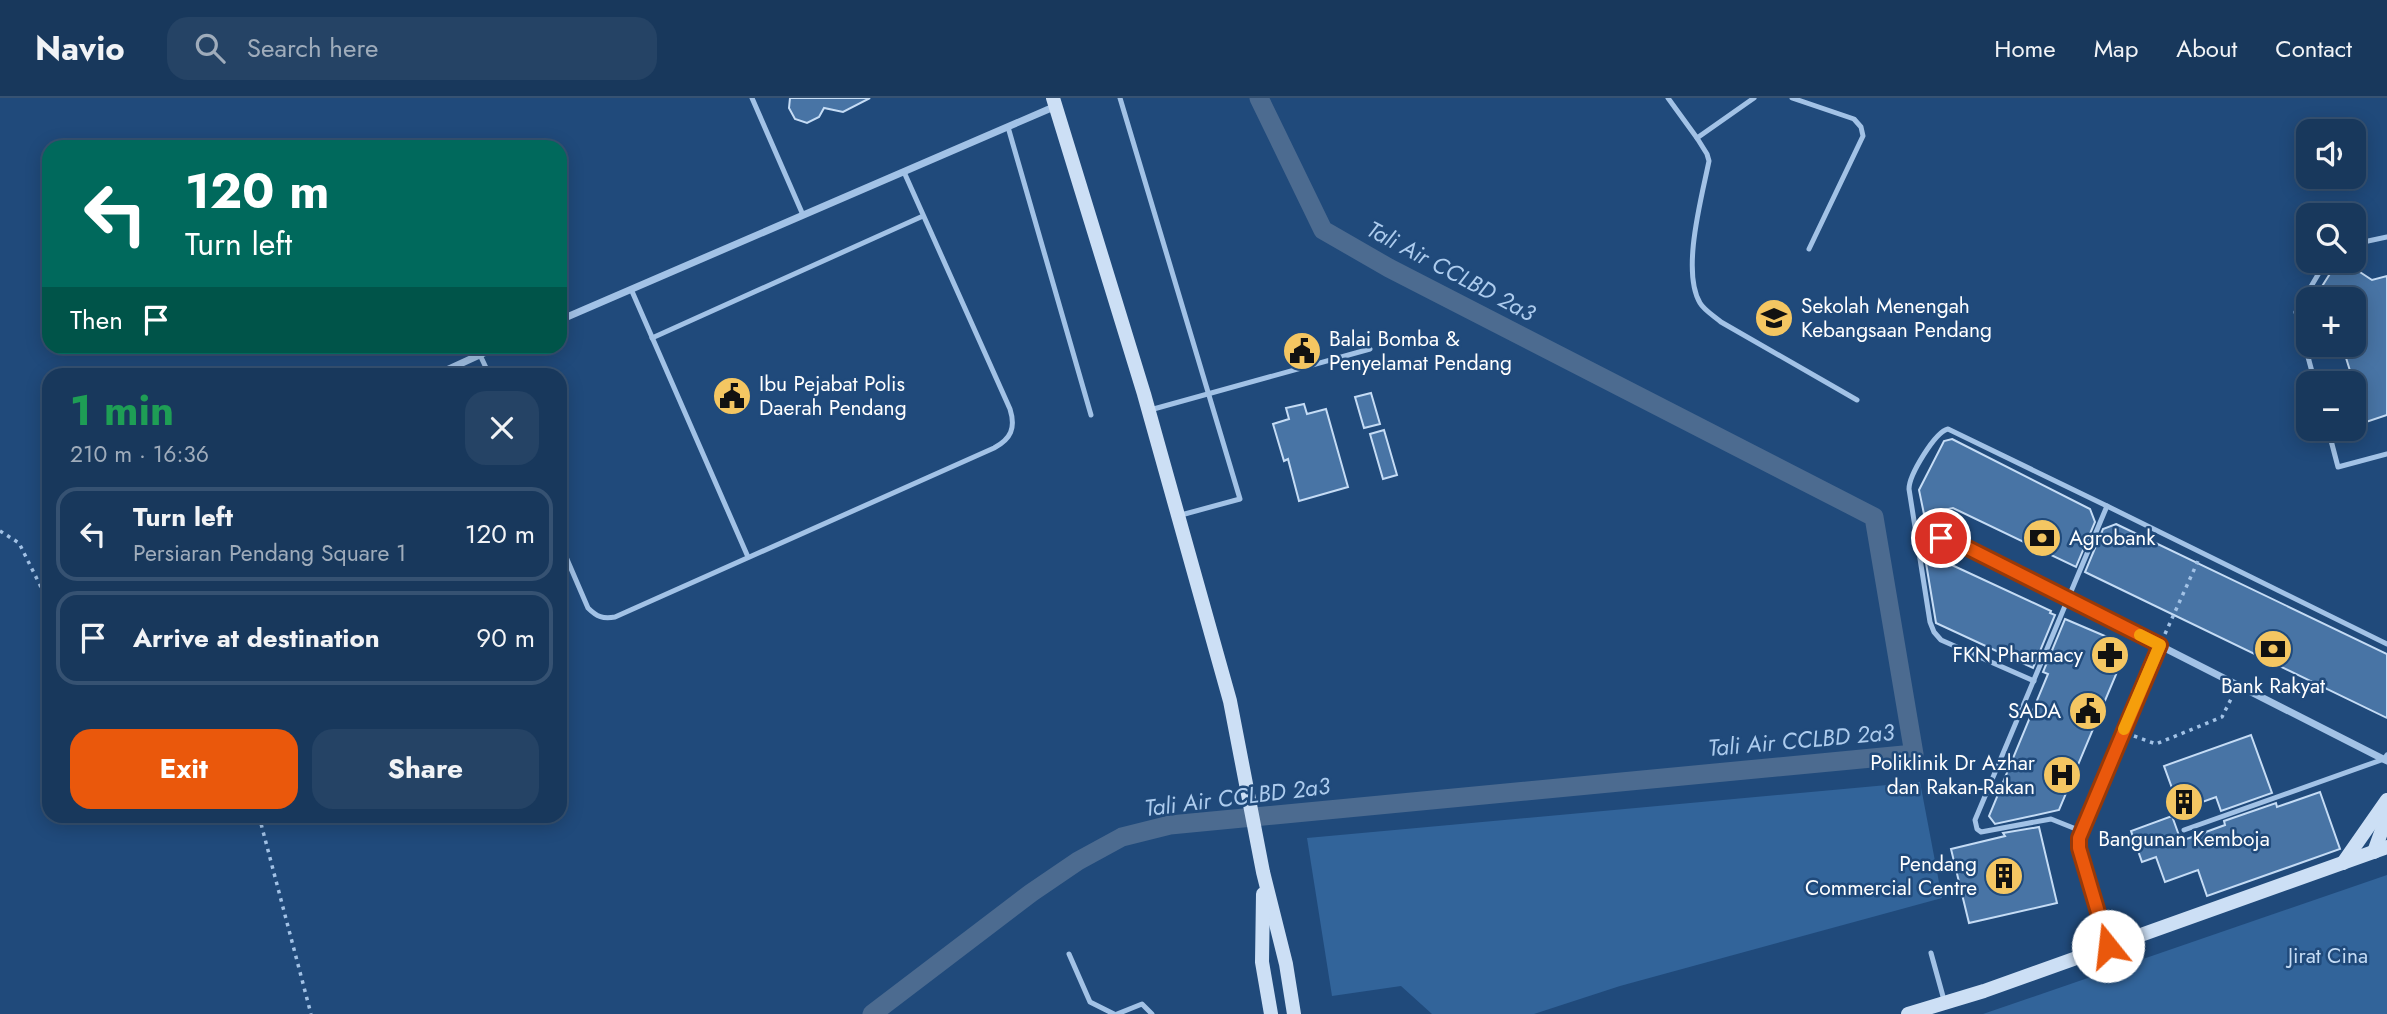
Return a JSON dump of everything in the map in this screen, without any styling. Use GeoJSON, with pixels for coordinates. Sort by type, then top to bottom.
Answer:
{"type":"FeatureCollection","features":[{"type":"Feature","properties":{"kind":"main road"},"geometry":{"type":"LineString","coordinates":[[1054,102],[1149,411],[1230,701],[1263,872],[1286,964],[1294,1014]]}},
{"type":"Feature","properties":{"kind":"main road"},"geometry":{"type":"LineString","coordinates":[[2343,863],[2387,800]]}},
{"type":"Feature","properties":{"kind":"main road"},"geometry":{"type":"LineString","coordinates":[[1914,1013],[2380,850],[2387,816]]}},
{"type":"Feature","properties":{"kind":"main road"},"geometry":{"type":"LineString","coordinates":[[1263,872],[1262,962],[1271,1014]]}},
{"type":"Feature","properties":{"kind":"street"},"geometry":{"type":"LineString","coordinates":[[567,317],[1008,127],[1054,102]]}},
{"type":"Feature","properties":{"kind":"street"},"geometry":{"type":"LineString","coordinates":[[451,368],[480,355]]}},
{"type":"Feature","properties":{"kind":"street"},"geometry":{"type":"LineString","coordinates":[[1918,542],[1950,539],[2386,758]]}},
{"type":"Feature","properties":{"kind":"street"},"geometry":{"type":"LineString","coordinates":[[2108,946],[2079,848],[2081,831],[2160,645]]}},
{"type":"Feature","properties":{"kind":"lane"},"geometry":{"type":"LineString","coordinates":[[752,98],[803,215]]}},
{"type":"Feature","properties":{"kind":"lane"},"geometry":{"type":"LineString","coordinates":[[1120,98],[1240,499],[1178,516]]}},
{"type":"Feature","properties":{"kind":"lane"},"geometry":{"type":"LineString","coordinates":[[1668,98],[1697,138],[1709,161],[1696,218],[1694,245],[1693,286],[1701,305],[1721,321],[1857,400]]}},
{"type":"Feature","properties":{"kind":"lane"},"geometry":{"type":"LineString","coordinates":[[1697,138],[1754,98]]}},
{"type":"Feature","properties":{"kind":"lane"},"geometry":{"type":"LineString","coordinates":[[1792,98],[1854,119],[1861,127],[1863,135],[1810,249]]}},
{"type":"Feature","properties":{"kind":"lane"},"geometry":{"type":"LineString","coordinates":[[1008,127],[1091,415]]}},
{"type":"Feature","properties":{"kind":"lane"},"geometry":{"type":"LineString","coordinates":[[567,559],[588,608],[595,615],[604,618],[615,617],[994,448],[1011,435],[1014,424],[1010,409],[904,172]]}},
{"type":"Feature","properties":{"kind":"lane"},"geometry":{"type":"LineString","coordinates":[[652,338],[923,216]]}},
{"type":"Feature","properties":{"kind":"lane"},"geometry":{"type":"LineString","coordinates":[[2366,241],[2387,237]]}},
{"type":"Feature","properties":{"kind":"lane"},"geometry":{"type":"LineString","coordinates":[[2312,371],[2297,312],[2319,273]]}},
{"type":"Feature","properties":{"kind":"lane"},"geometry":{"type":"LineString","coordinates":[[631,289],[748,557]]}},
{"type":"Feature","properties":{"kind":"lane"},"geometry":{"type":"LineString","coordinates":[[1149,411],[1370,349]]}},
{"type":"Feature","properties":{"kind":"lane"},"geometry":{"type":"LineString","coordinates":[[480,355],[486,368]]}},
{"type":"Feature","properties":{"kind":"lane"},"geometry":{"type":"LineString","coordinates":[[2034,681],[1937,636],[1930,622],[1909,483],[1944,429],[1951,430],[2387,644]]}},
{"type":"Feature","properties":{"kind":"lane"},"geometry":{"type":"LineString","coordinates":[[2331,441],[2338,467],[2387,454]]}},
{"type":"Feature","properties":{"kind":"lane"},"geometry":{"type":"LineString","coordinates":[[2081,831],[2051,819],[1985,833],[1977,829],[1975,824],[2107,506]]}},
{"type":"Feature","properties":{"kind":"lane"},"geometry":{"type":"LineString","coordinates":[[2184,830],[2386,758]]}},
{"type":"Feature","properties":{"kind":"lane"},"geometry":{"type":"LineString","coordinates":[[1931,953],[1945,1003]]}},
{"type":"Feature","properties":{"kind":"lane"},"geometry":{"type":"LineString","coordinates":[[1069,954],[1090,1002],[1115,1014],[1142,1004],[1152,1014]]}},
{"type":"Feature","properties":{"kind":"path"},"geometry":{"type":"LineString","coordinates":[[0,531],[19,543],[42,593]]}},
{"type":"Feature","properties":{"kind":"path"},"geometry":{"type":"LineString","coordinates":[[2160,645],[2202,553]]}},
{"type":"Feature","properties":{"kind":"path"},"geometry":{"type":"LineString","coordinates":[[2123,732],[2157,744],[2222,717],[2238,685]]}},
{"type":"Feature","properties":{"kind":"path"},"geometry":{"type":"LineString","coordinates":[[261,823],[311,1014]]}},
{"type":"Feature","properties":{"kind":"green space"},"geometry":{"type":"Polygon","coordinates":[[[1920,782],[1942,898],[1620,986],[1534,1014],[1432,1014],[1401,986],[1332,996],[1307,838],[1920,782]]]}},
{"type":"Feature","properties":{"kind":"green space","name":"Jirat Cina"},"geometry":{"type":"Polygon","coordinates":[[[2387,875],[2387,1014],[1983,1014],[2387,875]]]}},
{"type":"Feature","properties":{"kind":"building"},"geometry":{"type":"Polygon","coordinates":[[[790,98],[870,98],[843,112],[824,108],[819,117],[807,123],[795,119],[789,108],[790,98]]]}},
{"type":"Feature","properties":{"kind":"building"},"geometry":{"type":"Polygon","coordinates":[[[2330,273],[2361,273],[2372,280],[2387,276],[2387,415],[2366,422],[2366,371],[2350,371],[2346,357],[2366,357],[2366,287],[2322,287],[2330,273]]]}},
{"type":"Feature","properties":{"kind":"building"},"geometry":{"type":"Polygon","coordinates":[[[1371,393],[1380,424],[1364,428],[1355,397],[1371,393]]]}},
{"type":"Feature","properties":{"kind":"building"},"geometry":{"type":"Polygon","coordinates":[[[1304,404],[1307,414],[1326,409],[1348,487],[1299,501],[1288,459],[1284,461],[1273,424],[1289,419],[1286,408],[1304,404]]]}},
{"type":"Feature","properties":{"kind":"building"},"geometry":{"type":"Polygon","coordinates":[[[1384,430],[1397,475],[1383,479],[1370,434],[1384,430]]]}},
{"type":"Feature","properties":{"kind":"building"},"geometry":{"type":"Polygon","coordinates":[[[1952,439],[2090,509],[2095,522],[2076,567],[1953,508],[1924,514],[1919,490],[1944,441],[1952,439]]]}},
{"type":"Feature","properties":{"kind":"building"},"geometry":{"type":"Polygon","coordinates":[[[2116,524],[2387,654],[2387,718],[2085,572],[2103,529],[2116,524]]]}},
{"type":"Feature","properties":{"kind":"building"},"geometry":{"type":"Polygon","coordinates":[[[1941,560],[2055,615],[2033,668],[1936,623],[1926,563],[1941,560]]]}},
{"type":"Feature","properties":{"kind":"building"},"geometry":{"type":"Polygon","coordinates":[[[2065,619],[2112,639],[2120,665],[2059,810],[1995,824],[1989,816],[2048,674],[2043,672],[2065,619]]]}},
{"type":"Feature","properties":{"kind":"building","name":"Bangunan Kemboja"},"geometry":{"type":"Polygon","coordinates":[[[2251,735],[2272,793],[2221,811],[2216,797],[2180,810],[2164,766],[2251,735]]]}},
{"type":"Feature","properties":{"kind":"building"},"geometry":{"type":"Polygon","coordinates":[[[2320,792],[2340,849],[2207,896],[2198,870],[2165,882],[2156,857],[2142,862],[2131,831],[2172,816],[2181,841],[2225,825],[2224,821],[2276,803],[2277,807],[2320,792]]]}},
{"type":"Feature","properties":{"kind":"building","name":"Pendang Commercial Centre"},"geometry":{"type":"Polygon","coordinates":[[[2039,827],[2057,903],[1969,923],[1951,849],[2005,836],[2003,833],[2039,827]]]}},
{"type":"Feature","properties":{"kind":"waterway","name":"Tali Air CCLBD 2a3"},"geometry":{"type":"LineString","coordinates":[[872,1014],[1031,893],[1078,861],[1122,837],[1170,825],[1914,754],[1874,517],[1389,268],[1323,230],[1259,98]]}},
{"type":"Feature","properties":{"kind":"slow traffic"},"geometry":{"type":"LineString","coordinates":[[2124,729],[2160,645],[2140,635]]}},
{"type":"Feature","properties":{"kind":"place","name":"Sekolah Menengah Kebangsaan Pendang"},"geometry":{"type":"Point","coordinates":[1774,318]}},
{"type":"Feature","properties":{"kind":"place","name":"Balai Bomba & Penyelamat Pendang"},"geometry":{"type":"Point","coordinates":[1302,351]}},
{"type":"Feature","properties":{"kind":"place","name":"Ibu Pejabat Polis Daerah Pendang"},"geometry":{"type":"Point","coordinates":[732,396]}},
{"type":"Feature","properties":{"kind":"place","name":"Agrobank"},"geometry":{"type":"Point","coordinates":[2042,538]}},
{"type":"Feature","properties":{"kind":"place","name":"Bank Rakyat"},"geometry":{"type":"Point","coordinates":[2273,649]}},
{"type":"Feature","properties":{"kind":"place","name":"FKN Pharmacy"},"geometry":{"type":"Point","coordinates":[2110,655]}},
{"type":"Feature","properties":{"kind":"place","name":"SADA"},"geometry":{"type":"Point","coordinates":[2088,711]}},
{"type":"Feature","properties":{"kind":"place","name":"Poliklinik Dr Azhar dan Rakan-Rakan"},"geometry":{"type":"Point","coordinates":[2062,775]}},
{"type":"Feature","properties":{"kind":"place","name":"Bangunan Kemboja"},"geometry":{"type":"Point","coordinates":[2184,802]}},
{"type":"Feature","properties":{"kind":"place","name":"Pendang Commercial Centre"},"geometry":{"type":"Point","coordinates":[2004,876]}},
{"type":"Feature","properties":{"kind":"route"},"geometry":{"type":"LineString","coordinates":[[1941,538],[1950,539],[2160,645],[2079,838],[2079,848],[2108,946]]}}]}
